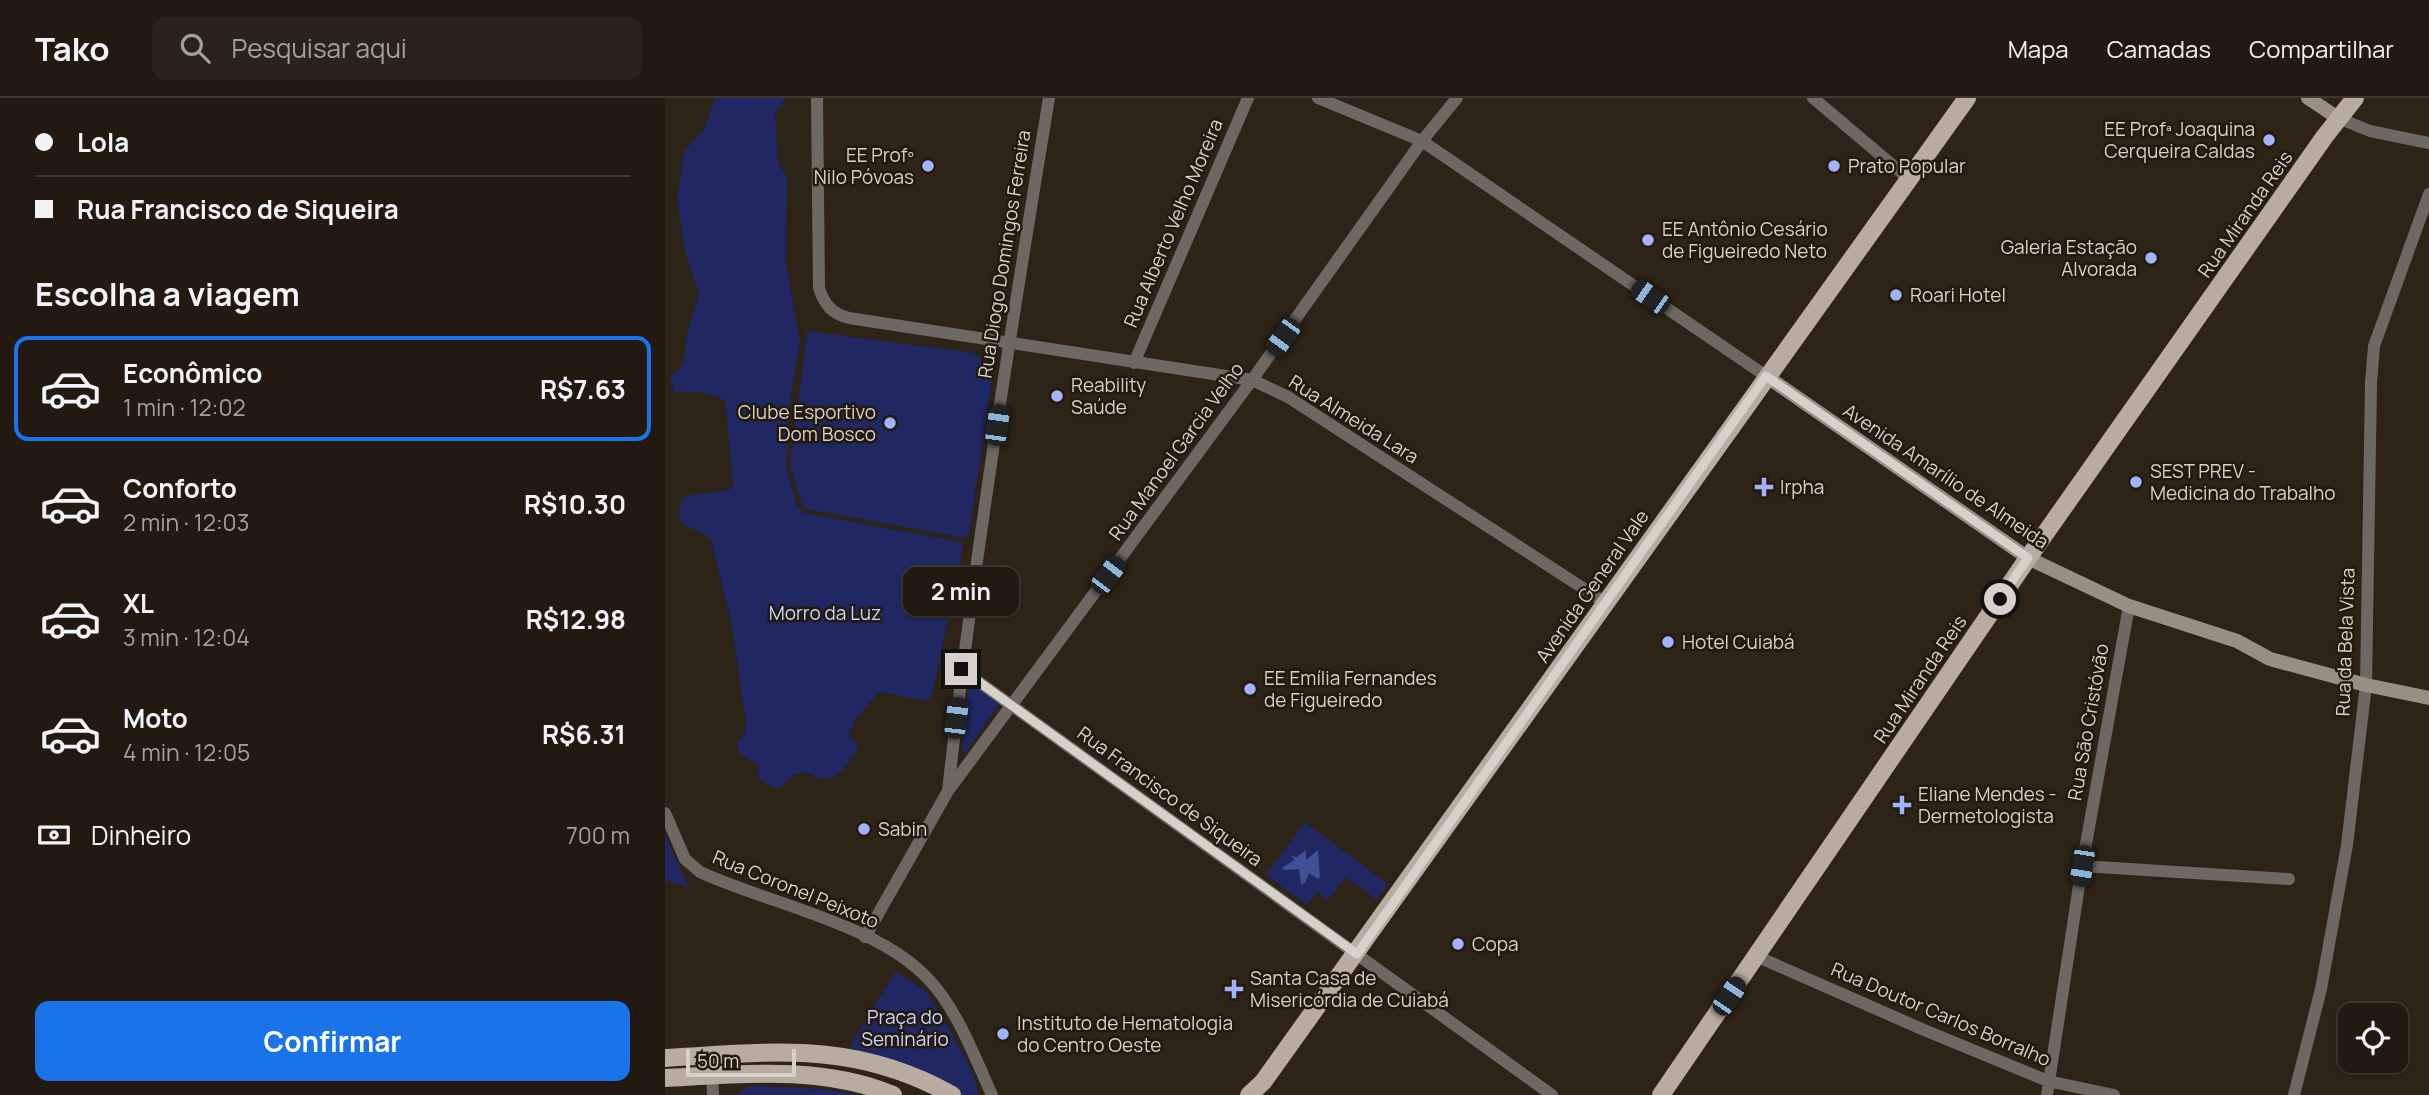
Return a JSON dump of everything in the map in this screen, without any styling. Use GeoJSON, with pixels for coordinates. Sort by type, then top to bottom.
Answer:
{"type":"FeatureCollection","features":[{"type":"Feature","properties":{"kind":"main road","name":"Avenida General Vale"},"geometry":{"type":"LineString","coordinates":[[1249,1095],[1259,1088],[1357,954],[1766,376],[1967,98]]}},
{"type":"Feature","properties":{"kind":"main road","name":"Rua Miranda Reis"},"geometry":{"type":"LineString","coordinates":[[1661,1095],[2028,558],[2354,98]]}},
{"type":"Feature","properties":{"kind":"main road"},"geometry":{"type":"LineString","coordinates":[[665,1058],[776,1051],[828,1054],[874,1062],[919,1077],[952,1095]]}},
{"type":"Feature","properties":{"kind":"main road"},"geometry":{"type":"LineString","coordinates":[[665,1078],[763,1073],[852,1082],[893,1095]]}},
{"type":"Feature","properties":{"kind":"street","name":"Rua Almeida Lara"},"geometry":{"type":"LineString","coordinates":[[817,98],[819,288],[831,311],[849,318],[1252,380],[1288,397],[1606,603]]}},
{"type":"Feature","properties":{"kind":"street","name":"Rua Diogo Domingos Ferreira"},"geometry":{"type":"LineString","coordinates":[[948,791],[961,669],[1008,344],[1049,98]]}},
{"type":"Feature","properties":{"kind":"street","name":"Rua Alberto Velho Moreira"},"geometry":{"type":"LineString","coordinates":[[1134,363],[1248,98]]}},
{"type":"Feature","properties":{"kind":"street"},"geometry":{"type":"LineString","coordinates":[[1318,98],[1422,142],[1766,376]]}},
{"type":"Feature","properties":{"kind":"street","name":"Rua Manoel Garcia Velho"},"geometry":{"type":"LineString","coordinates":[[865,937],[948,791],[1252,380],[1422,142],[1457,98]]}},
{"type":"Feature","properties":{"kind":"street"},"geometry":{"type":"LineString","coordinates":[[1813,98],[1909,178]]}},
{"type":"Feature","properties":{"kind":"street"},"geometry":{"type":"LineString","coordinates":[[2308,98],[2338,118],[2370,131],[2429,143]]}},
{"type":"Feature","properties":{"kind":"street","name":"Rua da Bela Vista"},"geometry":{"type":"LineString","coordinates":[[2294,1095],[2321,989],[2347,845],[2366,685],[2371,383],[2374,346],[2429,194]]}},
{"type":"Feature","properties":{"kind":"street","name":"Avenida Amarílio de Almeida"},"geometry":{"type":"LineString","coordinates":[[1766,376],[2028,558],[2129,606],[2237,641],[2270,659],[2366,685],[2429,698]]}},
{"type":"Feature","properties":{"kind":"street","name":"Rua São Cristóvão"},"geometry":{"type":"LineString","coordinates":[[2047,1095],[2082,866],[2129,606]]}},
{"type":"Feature","properties":{"kind":"street","name":"Rua Francisco de Siqueira"},"geometry":{"type":"LineString","coordinates":[[961,669],[1552,1095]]}},
{"type":"Feature","properties":{"kind":"street","name":"Rua Coronel Peixoto"},"geometry":{"type":"LineString","coordinates":[[665,813],[685,859],[700,872],[816,915],[865,937],[902,957],[931,982],[972,1052],[992,1095]]}},
{"type":"Feature","properties":{"kind":"street"},"geometry":{"type":"LineString","coordinates":[[2082,866],[2289,879]]}},
{"type":"Feature","properties":{"kind":"street","name":"Rua Doutor Carlos Borralho"},"geometry":{"type":"LineString","coordinates":[[1756,956],[2048,1081],[2114,1095]]}},
{"type":"Feature","properties":{"kind":"street"},"geometry":{"type":"LineString","coordinates":[[712,1076],[713,1095]]}},
{"type":"Feature","properties":{"kind":"street"},"geometry":{"type":"LineString","coordinates":[[985,1081],[985,1095]]}},
{"type":"Feature","properties":{"kind":"green space","name":"Morro da Luz"},"geometry":{"type":"Polygon","coordinates":[[[715,98],[785,98],[775,115],[778,163],[787,177],[786,262],[800,341],[788,416],[786,468],[797,506],[803,513],[961,542],[963,547],[932,695],[928,701],[879,692],[855,720],[849,735],[859,748],[841,772],[827,779],[799,773],[777,789],[758,779],[759,765],[738,752],[737,742],[744,735],[746,723],[731,622],[711,540],[680,521],[680,504],[685,496],[730,490],[733,485],[725,401],[700,393],[674,393],[670,376],[684,362],[686,337],[699,293],[685,253],[677,199],[684,152],[704,129],[715,98]]]}},
{"type":"Feature","properties":{"kind":"green space","name":"Clube Esportivo Dom Bosco"},"geometry":{"type":"Polygon","coordinates":[[[807,331],[974,353],[990,368],[992,379],[969,534],[964,538],[806,509],[802,505],[790,467],[807,331]]]}},
{"type":"Feature","properties":{"kind":"green space"},"geometry":{"type":"Polygon","coordinates":[[[971,682],[1000,703],[965,753],[962,750],[968,686],[971,682]]]}},
{"type":"Feature","properties":{"kind":"green space"},"geometry":{"type":"Polygon","coordinates":[[[1305,822],[1388,884],[1377,900],[1346,877],[1328,900],[1317,892],[1307,905],[1266,875],[1305,822]]]}},
{"type":"Feature","properties":{"kind":"green space"},"geometry":{"type":"Polygon","coordinates":[[[665,835],[689,888],[665,880],[665,835]]]}},
{"type":"Feature","properties":{"kind":"green space","name":"Praça do Seminário"},"geometry":{"type":"Polygon","coordinates":[[[896,971],[927,994],[966,1060],[978,1095],[956,1095],[871,1054],[849,1047],[896,971]]]}},
{"type":"Feature","properties":{"kind":"green space"},"geometry":{"type":"Polygon","coordinates":[[[747,1087],[820,1089],[862,1095],[736,1095],[747,1087]]]}},
{"type":"Feature","properties":{"kind":"water"},"geometry":{"type":"Polygon","coordinates":[[[1306,850],[1306,860],[1318,850],[1320,877],[1318,879],[1309,873],[1305,883],[1301,885],[1299,869],[1282,868],[1294,860],[1292,856],[1297,857],[1306,850]]]}},
{"type":"Feature","properties":{"kind":"place","name":"EE Profª Joaquina Cerqueira Caldas"},"geometry":{"type":"Point","coordinates":[2269,140]}},
{"type":"Feature","properties":{"kind":"place","name":"EE Profº Nilo Póvoas"},"geometry":{"type":"Point","coordinates":[928,166]}},
{"type":"Feature","properties":{"kind":"place","name":"Prato Popular"},"geometry":{"type":"Point","coordinates":[1834,166]}},
{"type":"Feature","properties":{"kind":"place","name":"EE Antônio Cesário de Figueiredo Neto"},"geometry":{"type":"Point","coordinates":[1648,240]}},
{"type":"Feature","properties":{"kind":"place","name":"Galeria Estação Alvorada"},"geometry":{"type":"Point","coordinates":[2151,258]}},
{"type":"Feature","properties":{"kind":"place","name":"Roari Hotel"},"geometry":{"type":"Point","coordinates":[1896,295]}},
{"type":"Feature","properties":{"kind":"place","name":"Reability Saúde"},"geometry":{"type":"Point","coordinates":[1057,396]}},
{"type":"Feature","properties":{"kind":"place","name":"Clube Esportivo Dom Bosco"},"geometry":{"type":"Point","coordinates":[890,423]}},
{"type":"Feature","properties":{"kind":"place","name":"SEST PREV - Medicina do Trabalho"},"geometry":{"type":"Point","coordinates":[2136,482]}},
{"type":"Feature","properties":{"kind":"place","name":"Irpha"},"geometry":{"type":"Point","coordinates":[1764,487]}},
{"type":"Feature","properties":{"kind":"place","name":"Hotel Cuiabá"},"geometry":{"type":"Point","coordinates":[1668,642]}},
{"type":"Feature","properties":{"kind":"place","name":"EE Emília Fernandes de Figueiredo"},"geometry":{"type":"Point","coordinates":[1250,689]}},
{"type":"Feature","properties":{"kind":"place","name":"Eliane Mendes - Dermetologista"},"geometry":{"type":"Point","coordinates":[1902,805]}},
{"type":"Feature","properties":{"kind":"place","name":"Sabin"},"geometry":{"type":"Point","coordinates":[864,829]}},
{"type":"Feature","properties":{"kind":"place","name":"Copa"},"geometry":{"type":"Point","coordinates":[1458,944]}},
{"type":"Feature","properties":{"kind":"place","name":"Santa Casa de Misericórdia de Cuiabá"},"geometry":{"type":"Point","coordinates":[1234,989]}},
{"type":"Feature","properties":{"kind":"place","name":"Instituto de Hematologia do Centro Oeste"},"geometry":{"type":"Point","coordinates":[1003,1034]}},
{"type":"Feature","properties":{"kind":"route"},"geometry":{"type":"LineString","coordinates":[[961,669],[1357,954],[1766,376],[2028,558],[2000,599]]}}]}
